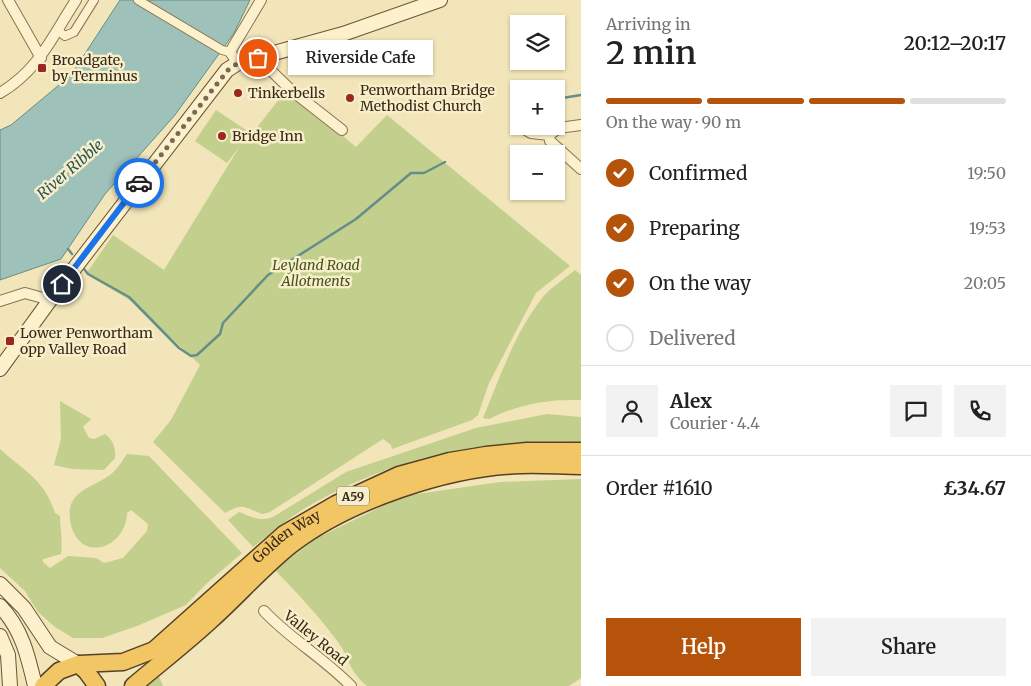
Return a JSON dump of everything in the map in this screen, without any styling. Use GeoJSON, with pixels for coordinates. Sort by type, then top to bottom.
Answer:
{"type":"FeatureCollection","features":[{"type":"Feature","properties":{"kind":"highway","name":"Golden Way"},"geometry":{"type":"LineString","coordinates":[[78,664],[123,662],[154,650],[284,534],[336,504],[399,475],[450,461],[486,455],[526,451],[581,451]]}},
{"type":"Feature","properties":{"kind":"highway","name":"Golden Way"},"geometry":{"type":"LineString","coordinates":[[133,686],[211,621],[291,545],[338,515],[383,496],[437,479],[488,468],[520,465],[581,466]]}},
{"type":"Feature","properties":{"kind":"highway","name":"A59"},"geometry":{"type":"LineString","coordinates":[[43,686],[59,671],[78,664]]}},
{"type":"Feature","properties":{"kind":"highway"},"geometry":{"type":"LineString","coordinates":[[78,664],[97,686]]}},
{"type":"Feature","properties":{"kind":"main road"},"geometry":{"type":"LineString","coordinates":[[0,370],[50,300],[219,80],[230,55],[258,58],[342,34],[440,0]]}},
{"type":"Feature","properties":{"kind":"main road"},"geometry":{"type":"LineString","coordinates":[[0,584],[24,608],[50,647],[78,664]]}},
{"type":"Feature","properties":{"kind":"main road"},"geometry":{"type":"LineString","coordinates":[[0,606],[14,623],[22,638],[35,686]]}},
{"type":"Feature","properties":{"kind":"main road"},"geometry":{"type":"LineString","coordinates":[[0,636],[8,655],[10,686]]}},
{"type":"Feature","properties":{"kind":"street"},"geometry":{"type":"LineString","coordinates":[[8,0],[41,58]]}},
{"type":"Feature","properties":{"kind":"street"},"geometry":{"type":"LineString","coordinates":[[0,93],[16,84],[41,58],[76,0]]}},
{"type":"Feature","properties":{"kind":"street"},"geometry":{"type":"LineString","coordinates":[[57,30],[65,36],[74,32],[94,0]]}},
{"type":"Feature","properties":{"kind":"street"},"geometry":{"type":"LineString","coordinates":[[138,0],[230,55],[261,0]]}},
{"type":"Feature","properties":{"kind":"street"},"geometry":{"type":"LineString","coordinates":[[258,58],[291,90],[342,130]]}},
{"type":"Feature","properties":{"kind":"street"},"geometry":{"type":"LineString","coordinates":[[565,127],[581,125]]}},
{"type":"Feature","properties":{"kind":"street"},"geometry":{"type":"LineString","coordinates":[[549,135],[550,141],[581,169]]}},
{"type":"Feature","properties":{"kind":"street"},"geometry":{"type":"LineString","coordinates":[[0,301],[25,293],[50,300]]}},
{"type":"Feature","properties":{"kind":"street","name":"Valley Road"},"geometry":{"type":"LineString","coordinates":[[264,610],[281,629],[334,669],[351,686]]}},
{"type":"Feature","properties":{"kind":"green space","name":"Leyland Road Allotments"},"geometry":{"type":"Polygon","coordinates":[[[287,89],[356,147],[387,115],[570,266],[536,293],[489,383],[478,415],[472,420],[392,449],[391,445],[383,439],[270,512],[263,514],[240,507],[225,513],[153,442],[171,420],[200,365],[133,302],[86,274],[113,235],[164,270],[240,146],[227,163],[195,141],[216,110],[249,132],[251,129],[255,130],[287,89]]]}},
{"type":"Feature","properties":{"kind":"green space"},"geometry":{"type":"Polygon","coordinates":[[[575,270],[581,275],[581,400],[556,400],[534,403],[489,419],[483,418],[509,355],[524,325],[546,293],[575,270]]]}},
{"type":"Feature","properties":{"kind":"green space"},"geometry":{"type":"Polygon","coordinates":[[[60,401],[91,419],[83,427],[89,438],[94,439],[105,434],[112,442],[115,458],[104,470],[72,469],[54,465],[61,439],[60,401]]]}},
{"type":"Feature","properties":{"kind":"green space"},"geometry":{"type":"Polygon","coordinates":[[[547,414],[581,417],[581,443],[509,443],[436,455],[401,465],[333,493],[302,510],[253,547],[228,520],[239,512],[259,519],[273,517],[346,472],[476,428],[547,414]]]}},
{"type":"Feature","properties":{"kind":"green space"},"geometry":{"type":"Polygon","coordinates":[[[0,449],[33,477],[51,501],[55,513],[60,516],[61,554],[43,559],[43,562],[50,568],[68,556],[96,558],[104,563],[123,558],[147,531],[148,524],[131,510],[127,513],[125,526],[119,536],[110,543],[100,547],[90,547],[81,543],[74,533],[70,519],[72,502],[76,496],[113,473],[127,454],[149,456],[242,553],[206,584],[186,605],[137,626],[102,638],[73,638],[55,627],[38,612],[25,591],[0,568],[0,449]]]}},
{"type":"Feature","properties":{"kind":"green space"},"geometry":{"type":"Polygon","coordinates":[[[581,479],[581,678],[569,686],[367,686],[352,669],[342,648],[331,632],[275,570],[317,538],[403,496],[500,482],[581,479]]]}},
{"type":"Feature","properties":{"kind":"green space"},"geometry":{"type":"Polygon","coordinates":[[[158,674],[163,686],[142,686],[158,674]]]}},
{"type":"Feature","properties":{"kind":"water","name":"River Ribble"},"geometry":{"type":"Polygon","coordinates":[[[120,0],[250,0],[234,33],[175,115],[105,194],[61,259],[0,280],[0,130],[11,125],[71,75],[120,0]]]}},
{"type":"Feature","properties":{"kind":"waterway"},"geometry":{"type":"LineString","coordinates":[[565,98],[581,95]]}},
{"type":"Feature","properties":{"kind":"waterway"},"geometry":{"type":"LineString","coordinates":[[84,269],[88,274],[129,297],[179,348],[191,356],[197,355],[220,334],[223,323],[268,275],[356,219],[411,173],[424,173],[445,162]]}},
{"type":"Feature","properties":{"kind":"waterway"},"geometry":{"type":"LineString","coordinates":[[68,249],[72,254]]}},
{"type":"Feature","properties":{"kind":"way so far"},"geometry":{"type":"LineString","coordinates":[[139,183],[228,70],[238,63],[258,58]]}},
{"type":"Feature","properties":{"kind":"place","name":"Riverside Cafe"},"geometry":{"type":"Point","coordinates":[258,58]}},
{"type":"Feature","properties":{"kind":"place","name":"Broadgate, by Terminus"},"geometry":{"type":"Point","coordinates":[42,68]}},
{"type":"Feature","properties":{"kind":"place","name":"Tinkerbells"},"geometry":{"type":"Point","coordinates":[238,93]}},
{"type":"Feature","properties":{"kind":"place","name":"Penwortham Bridge Methodist Church"},"geometry":{"type":"Point","coordinates":[350,98]}},
{"type":"Feature","properties":{"kind":"place","name":"Bridge Inn"},"geometry":{"type":"Point","coordinates":[222,136]}},
{"type":"Feature","properties":{"kind":"place","name":"Lower Penwortham opp Valley Road"},"geometry":{"type":"Point","coordinates":[10,341]}},
{"type":"Feature","properties":{"kind":"route"},"geometry":{"type":"LineString","coordinates":[[62,284],[139,183]]}}]}
